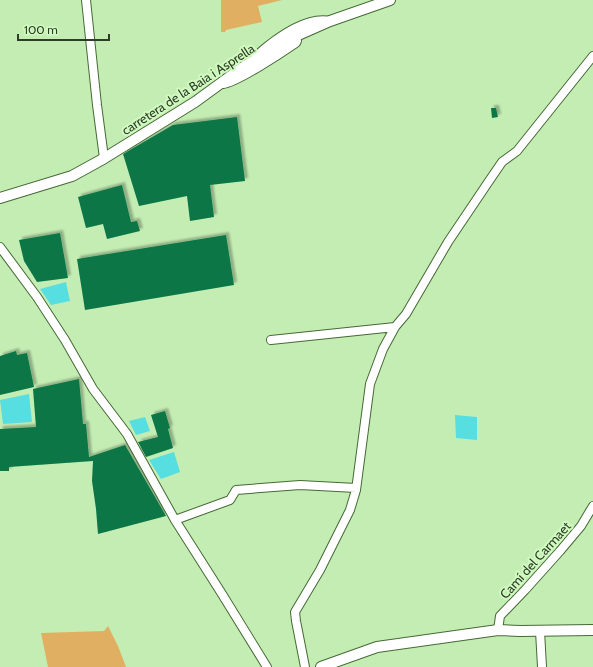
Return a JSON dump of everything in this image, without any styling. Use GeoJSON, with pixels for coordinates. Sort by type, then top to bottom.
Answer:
{"type":"FeatureCollection","features":[{"type":"Feature","properties":{"kind":"main road","name":"carretera de la Baia i Asprella"},"geometry":{"type":"LineString","coordinates":[[0,198],[72,176],[195,102],[294,33],[390,0]]}},
{"type":"Feature","properties":{"kind":"main road"},"geometry":{"type":"LineString","coordinates":[[321,667],[377,647],[498,630],[593,630]]}},
{"type":"Feature","properties":{"kind":"street"},"geometry":{"type":"LineString","coordinates":[[86,0],[104,158]]}},
{"type":"Feature","properties":{"kind":"street"},"geometry":{"type":"LineString","coordinates":[[220,84],[228,83],[273,49]]}},
{"type":"Feature","properties":{"kind":"street"},"geometry":{"type":"LineString","coordinates":[[305,667],[295,612],[320,570],[350,510],[356,488],[370,384],[383,349],[395,327],[406,314],[448,242],[502,162],[517,151],[593,56]]}},
{"type":"Feature","properties":{"kind":"street"},"geometry":{"type":"LineString","coordinates":[[0,247],[18,270],[57,328],[93,389],[127,434],[175,520],[267,667]]}},
{"type":"Feature","properties":{"kind":"street"},"geometry":{"type":"LineString","coordinates":[[271,340],[395,327]]}},
{"type":"Feature","properties":{"kind":"street"},"geometry":{"type":"LineString","coordinates":[[175,520],[230,500],[236,490],[300,485],[356,488]]}},
{"type":"Feature","properties":{"kind":"street","name":"Camí del Carmaet"},"geometry":{"type":"LineString","coordinates":[[498,630],[500,616],[526,590],[560,551],[581,526],[593,506]]}},
{"type":"Feature","properties":{"kind":"street"},"geometry":{"type":"LineString","coordinates":[[540,631],[542,667]]}},
{"type":"Feature","properties":{"kind":"shaded area"},"geometry":{"type":"Polygon","coordinates":[[[221,0],[282,0],[258,6],[262,22],[221,32],[221,0]]]}},
{"type":"Feature","properties":{"kind":"shaded area"},"geometry":{"type":"Polygon","coordinates":[[[108,626],[126,667],[48,667],[41,633],[104,631],[108,626]]]}},
{"type":"Feature","properties":{"kind":"water"},"geometry":{"type":"Polygon","coordinates":[[[66,282],[70,301],[51,305],[40,289],[66,282]]]}},
{"type":"Feature","properties":{"kind":"water"},"geometry":{"type":"Polygon","coordinates":[[[29,394],[32,422],[3,424],[0,400],[29,394]]]}},
{"type":"Feature","properties":{"kind":"water"},"geometry":{"type":"Polygon","coordinates":[[[455,415],[477,417],[477,440],[456,438],[455,415]]]}},
{"type":"Feature","properties":{"kind":"water"},"geometry":{"type":"Polygon","coordinates":[[[145,417],[150,431],[136,435],[129,421],[145,417]]]}},
{"type":"Feature","properties":{"kind":"water"},"geometry":{"type":"Polygon","coordinates":[[[174,452],[180,472],[161,479],[149,460],[174,452]]]}},
{"type":"Feature","properties":{"kind":"building"},"geometry":{"type":"Polygon","coordinates":[[[233,60],[236,64],[230,68],[227,64],[233,60]]]}},
{"type":"Feature","properties":{"kind":"building"},"geometry":{"type":"Polygon","coordinates":[[[491,108],[496,108],[498,117],[492,118],[491,108]]]}},
{"type":"Feature","properties":{"kind":"building"},"geometry":{"type":"Polygon","coordinates":[[[237,117],[245,181],[210,185],[214,217],[190,221],[187,196],[139,206],[123,154],[173,125],[237,117]]]}},
{"type":"Feature","properties":{"kind":"building"},"geometry":{"type":"Polygon","coordinates":[[[122,185],[131,222],[137,221],[140,231],[107,239],[103,224],[86,228],[78,197],[122,185]]]}},
{"type":"Feature","properties":{"kind":"building"},"geometry":{"type":"Polygon","coordinates":[[[60,233],[68,278],[37,282],[24,261],[19,240],[60,233]]]}},
{"type":"Feature","properties":{"kind":"building"},"geometry":{"type":"Polygon","coordinates":[[[226,235],[234,285],[85,310],[77,259],[226,235]]]}},
{"type":"Feature","properties":{"kind":"building"},"geometry":{"type":"Polygon","coordinates":[[[16,351],[17,355],[27,353],[34,387],[0,395],[0,356],[16,351]]]}},
{"type":"Feature","properties":{"kind":"building"},"geometry":{"type":"Polygon","coordinates":[[[79,379],[83,424],[86,424],[89,457],[125,445],[166,516],[98,534],[92,481],[93,461],[9,467],[9,471],[0,471],[0,429],[36,427],[33,389],[79,379]]]}},
{"type":"Feature","properties":{"kind":"building"},"geometry":{"type":"Polygon","coordinates":[[[165,411],[170,428],[168,429],[173,448],[146,457],[138,442],[158,437],[151,415],[165,411]]]}}]}
